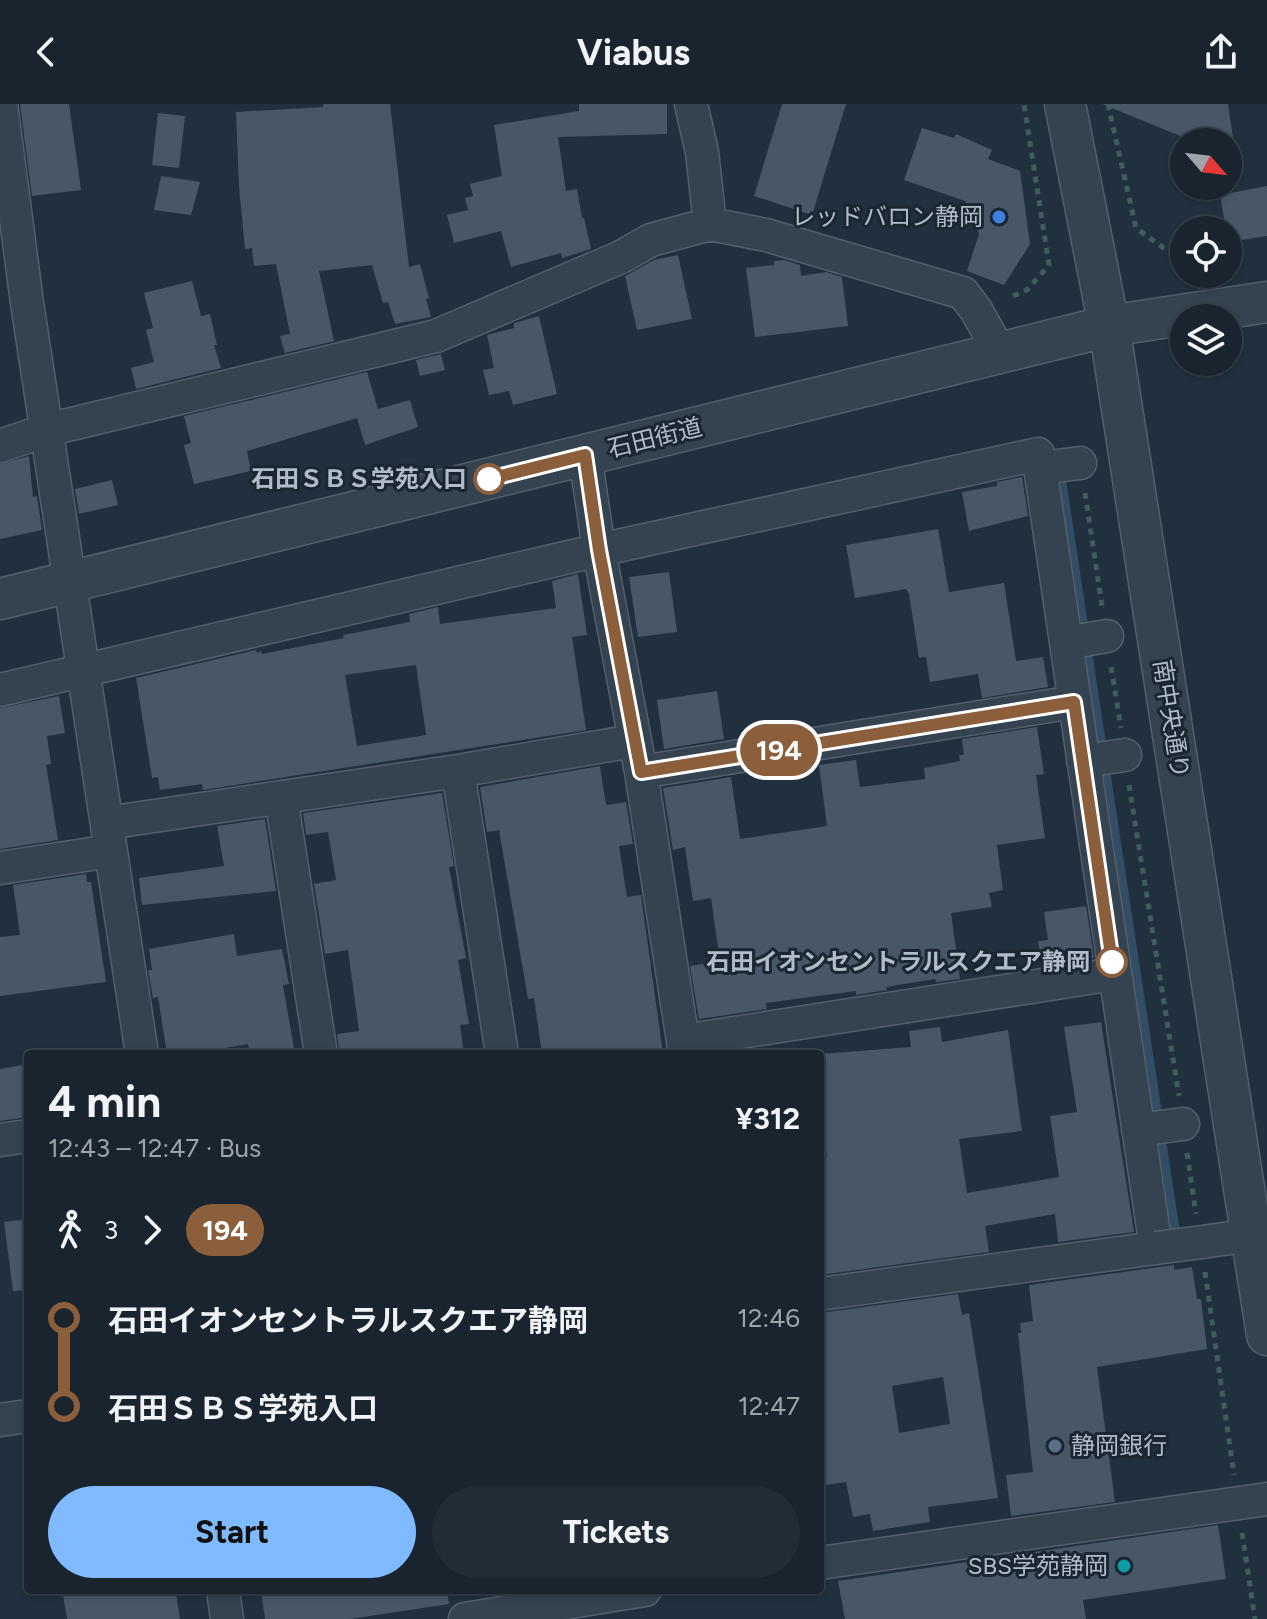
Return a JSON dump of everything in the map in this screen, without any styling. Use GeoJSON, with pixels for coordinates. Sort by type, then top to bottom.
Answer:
{"type":"FeatureCollection","features":[{"type":"Feature","properties":{"kind":"street"},"geometry":{"type":"LineString","coordinates":[[1,104],[14,304],[47,430],[141,1050]]}},
{"type":"Feature","properties":{"kind":"street"},"geometry":{"type":"LineString","coordinates":[[691,104],[702,152],[710,224]]}},
{"type":"Feature","properties":{"kind":"street","name":"南中央通り"},"geometry":{"type":"LineString","coordinates":[[1065,104],[1109,326],[1258,1246],[1267,1335]]}},
{"type":"Feature","properties":{"kind":"street"},"geometry":{"type":"LineString","coordinates":[[0,446],[47,430],[436,336],[621,257],[651,240],[710,224],[766,235],[963,293],[1000,353]]}},
{"type":"Feature","properties":{"kind":"street","name":"石田街道"},"geometry":{"type":"LineString","coordinates":[[0,599],[1109,326],[1267,302]]}},
{"type":"Feature","properties":{"kind":"street"},"geometry":{"type":"LineString","coordinates":[[0,690],[599,550],[1038,454],[1156,1248]]}},
{"type":"Feature","properties":{"kind":"street"},"geometry":{"type":"LineString","coordinates":[[585,455],[684,1048],[1114,974]]}},
{"type":"Feature","properties":{"kind":"street"},"geometry":{"type":"LineString","coordinates":[[1041,468],[1080,463]]}},
{"type":"Feature","properties":{"kind":"street"},"geometry":{"type":"LineString","coordinates":[[1066,643],[1107,636]]}},
{"type":"Feature","properties":{"kind":"street"},"geometry":{"type":"LineString","coordinates":[[0,868],[109,837],[281,797],[458,771],[637,757],[1074,702]]}},
{"type":"Feature","properties":{"kind":"street"},"geometry":{"type":"LineString","coordinates":[[1083,761],[1125,755]]}},
{"type":"Feature","properties":{"kind":"street"},"geometry":{"type":"LineString","coordinates":[[458,771],[501,1050]]}},
{"type":"Feature","properties":{"kind":"street"},"geometry":{"type":"LineString","coordinates":[[281,797],[320,1050]]}},
{"type":"Feature","properties":{"kind":"street"},"geometry":{"type":"LineString","coordinates":[[1138,1130],[1183,1124]]}},
{"type":"Feature","properties":{"kind":"street"},"geometry":{"type":"LineString","coordinates":[[0,1140],[24,1137]]}},
{"type":"Feature","properties":{"kind":"street"},"geometry":{"type":"LineString","coordinates":[[824,1293],[1201,1240],[1258,1246]]}},
{"type":"Feature","properties":{"kind":"street"},"geometry":{"type":"LineString","coordinates":[[0,1420],[24,1417]]}},
{"type":"Feature","properties":{"kind":"street"},"geometry":{"type":"LineString","coordinates":[[824,1562],[1252,1501]]}},
{"type":"Feature","properties":{"kind":"street"},"geometry":{"type":"LineString","coordinates":[[224,1594],[227,1619]]}},
{"type":"Feature","properties":{"kind":"street"},"geometry":{"type":"LineString","coordinates":[[465,1619],[620,1594]]}},
{"type":"Feature","properties":{"kind":"path"},"geometry":{"type":"LineString","coordinates":[[1013,296],[1027,290],[1049,265],[1024,104]]}},
{"type":"Feature","properties":{"kind":"path"},"geometry":{"type":"LineString","coordinates":[[1108,104],[1136,228],[1170,253]]}},
{"type":"Feature","properties":{"kind":"path"},"geometry":{"type":"LineString","coordinates":[[1080,463],[1201,1240],[1252,1501],[1255,1619]]}},
{"type":"Feature","properties":{"kind":"building"},"geometry":{"type":"Polygon","coordinates":[[[20,104],[69,104],[81,190],[32,196],[20,104]]]}},
{"type":"Feature","properties":{"kind":"building"},"geometry":{"type":"Polygon","coordinates":[[[323,104],[390,104],[409,267],[420,264],[431,317],[395,324],[388,302],[383,303],[372,265],[319,271],[334,341],[285,353],[280,336],[290,334],[276,264],[254,266],[252,248],[245,249],[236,112],[323,107],[323,104]]]}},
{"type":"Feature","properties":{"kind":"building"},"geometry":{"type":"Polygon","coordinates":[[[579,104],[667,104],[667,134],[558,137],[566,191],[577,189],[591,249],[562,258],[561,253],[511,267],[501,231],[454,243],[447,215],[468,210],[465,198],[473,196],[470,184],[502,176],[494,125],[579,111],[579,104]]]}},
{"type":"Feature","properties":{"kind":"building"},"geometry":{"type":"Polygon","coordinates":[[[782,104],[846,104],[812,215],[754,196],[782,104]]]}},
{"type":"Feature","properties":{"kind":"building"},"geometry":{"type":"Polygon","coordinates":[[[1102,104],[1228,104],[1232,128],[1170,128],[1170,132],[1102,104]]]}},
{"type":"Feature","properties":{"kind":"building"},"geometry":{"type":"Polygon","coordinates":[[[158,113],[185,116],[179,168],[152,165],[158,113]]]}},
{"type":"Feature","properties":{"kind":"building","name":"レッドバロン静岡"},"geometry":{"type":"Polygon","coordinates":[[[922,128],[954,138],[956,134],[992,150],[988,159],[1020,171],[1030,244],[1004,285],[967,271],[979,234],[965,201],[904,180],[922,128]]]}},
{"type":"Feature","properties":{"kind":"building"},"geometry":{"type":"Polygon","coordinates":[[[161,176],[200,182],[191,215],[154,210],[161,176]]]}},
{"type":"Feature","properties":{"kind":"building"},"geometry":{"type":"Polygon","coordinates":[[[1267,186],[1267,236],[1242,240],[1242,216],[1224,216],[1221,200],[1242,200],[1242,191],[1267,186]]]}},
{"type":"Feature","properties":{"kind":"building"},"geometry":{"type":"Polygon","coordinates":[[[678,255],[692,319],[637,330],[625,276],[654,260],[678,255]]]}},
{"type":"Feature","properties":{"kind":"building"},"geometry":{"type":"Polygon","coordinates":[[[784,260],[800,265],[801,276],[826,272],[842,277],[848,326],[755,337],[746,268],[774,265],[774,261],[784,260]]]}},
{"type":"Feature","properties":{"kind":"building"},"geometry":{"type":"Polygon","coordinates":[[[192,281],[201,316],[210,314],[221,368],[136,389],[131,368],[154,362],[146,330],[153,328],[144,293],[192,281]]]}},
{"type":"Feature","properties":{"kind":"building"},"geometry":{"type":"Polygon","coordinates":[[[539,316],[557,394],[513,405],[509,391],[489,395],[483,370],[494,368],[487,335],[514,328],[514,323],[539,316]]]}},
{"type":"Feature","properties":{"kind":"building"},"geometry":{"type":"Polygon","coordinates":[[[441,354],[445,370],[420,376],[416,360],[441,354]]]}},
{"type":"Feature","properties":{"kind":"building"},"geometry":{"type":"Polygon","coordinates":[[[367,372],[378,409],[410,400],[418,427],[365,445],[357,418],[247,451],[251,471],[194,484],[184,445],[191,443],[184,416],[367,372]]]}},
{"type":"Feature","properties":{"kind":"building"},"geometry":{"type":"Polygon","coordinates":[[[29,456],[33,497],[37,496],[42,530],[0,539],[0,464],[29,456]]]}},
{"type":"Feature","properties":{"kind":"building"},"geometry":{"type":"Polygon","coordinates":[[[1022,477],[1028,516],[969,531],[962,492],[997,486],[997,482],[1022,477]]]}},
{"type":"Feature","properties":{"kind":"building"},"geometry":{"type":"Polygon","coordinates":[[[112,480],[118,505],[79,514],[75,489],[112,480]]]}},
{"type":"Feature","properties":{"kind":"building"},"geometry":{"type":"Polygon","coordinates":[[[938,529],[949,592],[1004,583],[1016,661],[1043,657],[1048,687],[982,698],[978,674],[930,682],[926,657],[919,658],[906,589],[855,598],[846,545],[938,529]]]}},
{"type":"Feature","properties":{"kind":"building"},"geometry":{"type":"Polygon","coordinates":[[[669,572],[677,632],[638,637],[629,577],[669,572]]]}},
{"type":"Feature","properties":{"kind":"building"},"geometry":{"type":"Polygon","coordinates":[[[578,574],[587,635],[572,637],[586,730],[203,790],[202,784],[160,790],[158,777],[152,778],[136,678],[256,650],[262,654],[344,638],[343,635],[410,622],[409,614],[438,607],[440,624],[556,608],[552,581],[578,574]],[[416,665],[345,675],[357,746],[426,735],[416,665]]]}},
{"type":"Feature","properties":{"kind":"building"},"geometry":{"type":"Polygon","coordinates":[[[717,691],[724,739],[664,749],[657,700],[717,691]]]}},
{"type":"Feature","properties":{"kind":"building"},"geometry":{"type":"Polygon","coordinates":[[[59,696],[65,733],[47,736],[51,764],[46,765],[58,840],[0,849],[0,708],[59,696]]]}},
{"type":"Feature","properties":{"kind":"building"},"geometry":{"type":"Polygon","coordinates":[[[1037,727],[1044,774],[1036,775],[1045,838],[997,845],[1003,890],[989,893],[992,907],[951,913],[960,979],[936,982],[935,979],[856,995],[856,991],[766,1003],[767,1009],[699,1019],[690,966],[720,961],[711,898],[693,901],[685,847],[673,850],[663,788],[731,777],[740,839],[827,826],[819,765],[856,760],[860,787],[925,779],[924,768],[960,761],[959,755],[964,755],[962,739],[1037,727]]]}},
{"type":"Feature","properties":{"kind":"building"},"geometry":{"type":"Polygon","coordinates":[[[600,766],[606,805],[626,802],[633,844],[619,846],[627,897],[641,895],[662,1050],[541,1050],[534,998],[528,999],[499,830],[487,832],[480,787],[600,766]]]}},
{"type":"Feature","properties":{"kind":"building"},"geometry":{"type":"Polygon","coordinates":[[[442,793],[454,866],[449,867],[466,958],[458,960],[469,1024],[460,1025],[463,1050],[339,1050],[337,1034],[359,1031],[348,950],[325,954],[314,884],[336,880],[328,832],[306,835],[303,813],[442,793]]]}},
{"type":"Feature","properties":{"kind":"building"},"geometry":{"type":"Polygon","coordinates":[[[265,819],[276,891],[142,905],[139,878],[224,866],[217,826],[265,819]]]}},
{"type":"Feature","properties":{"kind":"building"},"geometry":{"type":"Polygon","coordinates":[[[86,874],[87,882],[91,882],[106,982],[0,996],[0,937],[20,935],[13,885],[86,874]]]}},
{"type":"Feature","properties":{"kind":"building"},"geometry":{"type":"Polygon","coordinates":[[[1086,906],[1094,958],[1042,966],[1038,941],[1048,940],[1044,912],[1086,906]]]}},
{"type":"Feature","properties":{"kind":"building"},"geometry":{"type":"Polygon","coordinates":[[[234,934],[237,956],[282,949],[289,984],[283,985],[294,1050],[249,1050],[248,1044],[213,1050],[166,1050],[158,997],[153,998],[148,970],[152,970],[149,949],[234,934]]]}},
{"type":"Feature","properties":{"kind":"building"},"geometry":{"type":"Polygon","coordinates":[[[1101,1022],[1134,1232],[1058,1242],[1055,1214],[985,1226],[989,1252],[824,1274],[824,1157],[827,1157],[824,1136],[824,1054],[911,1047],[909,1031],[940,1027],[942,1042],[1008,1030],[1022,1131],[959,1139],[967,1193],[1059,1177],[1050,1116],[1077,1112],[1064,1027],[1101,1022]]]}},
{"type":"Feature","properties":{"kind":"building"},"geometry":{"type":"Polygon","coordinates":[[[24,1065],[24,1118],[0,1121],[0,1069],[24,1065]]]}},
{"type":"Feature","properties":{"kind":"building"},"geometry":{"type":"Polygon","coordinates":[[[24,1220],[24,1290],[13,1291],[4,1222],[24,1220]]]}},
{"type":"Feature","properties":{"kind":"building"},"geometry":{"type":"Polygon","coordinates":[[[1174,1265],[1174,1270],[1192,1267],[1197,1299],[1201,1299],[1207,1349],[1097,1367],[1115,1502],[1011,1516],[1006,1475],[1033,1472],[1018,1333],[1021,1333],[1020,1323],[1033,1321],[1029,1285],[1174,1265]]]}},
{"type":"Feature","properties":{"kind":"building"},"geometry":{"type":"Polygon","coordinates":[[[958,1294],[962,1315],[969,1313],[998,1498],[928,1507],[930,1522],[873,1531],[870,1514],[853,1517],[846,1482],[824,1485],[824,1312],[958,1294]],[[943,1377],[892,1386],[899,1433],[950,1424],[943,1377]]]}},
{"type":"Feature","properties":{"kind":"building"},"geometry":{"type":"Polygon","coordinates":[[[1218,1525],[1226,1579],[1083,1600],[1086,1619],[845,1619],[838,1581],[1218,1525]]]}},
{"type":"Feature","properties":{"kind":"building"},"geometry":{"type":"Polygon","coordinates":[[[176,1594],[180,1619],[67,1619],[63,1595],[176,1594]]]}},
{"type":"Feature","properties":{"kind":"building"},"geometry":{"type":"Polygon","coordinates":[[[262,1594],[448,1594],[449,1604],[350,1619],[265,1619],[262,1594]]]}},
{"type":"Feature","properties":{"kind":"waterway"},"geometry":{"type":"LineString","coordinates":[[1061,477],[1175,1229]]}},
{"type":"Feature","properties":{"kind":"bus line","name":"194"},"geometry":{"type":"LineString","coordinates":[[489,479],[585,455],[599,550],[641,772],[1074,702],[1112,962]]}},
{"type":"Feature","properties":{"kind":"place","name":"レッドバロン静岡"},"geometry":{"type":"Point","coordinates":[999,217]}},
{"type":"Feature","properties":{"kind":"place","name":"石田ＳＢＳ学苑入口"},"geometry":{"type":"Point","coordinates":[489,479]}},
{"type":"Feature","properties":{"kind":"place","name":"石田イオンセントラルスクエア静岡"},"geometry":{"type":"Point","coordinates":[1112,962]}},
{"type":"Feature","properties":{"kind":"place","name":"静岡銀行"},"geometry":{"type":"Point","coordinates":[1055,1446]}},
{"type":"Feature","properties":{"kind":"place","name":"SBS学苑静岡"},"geometry":{"type":"Point","coordinates":[1124,1566]}}]}
